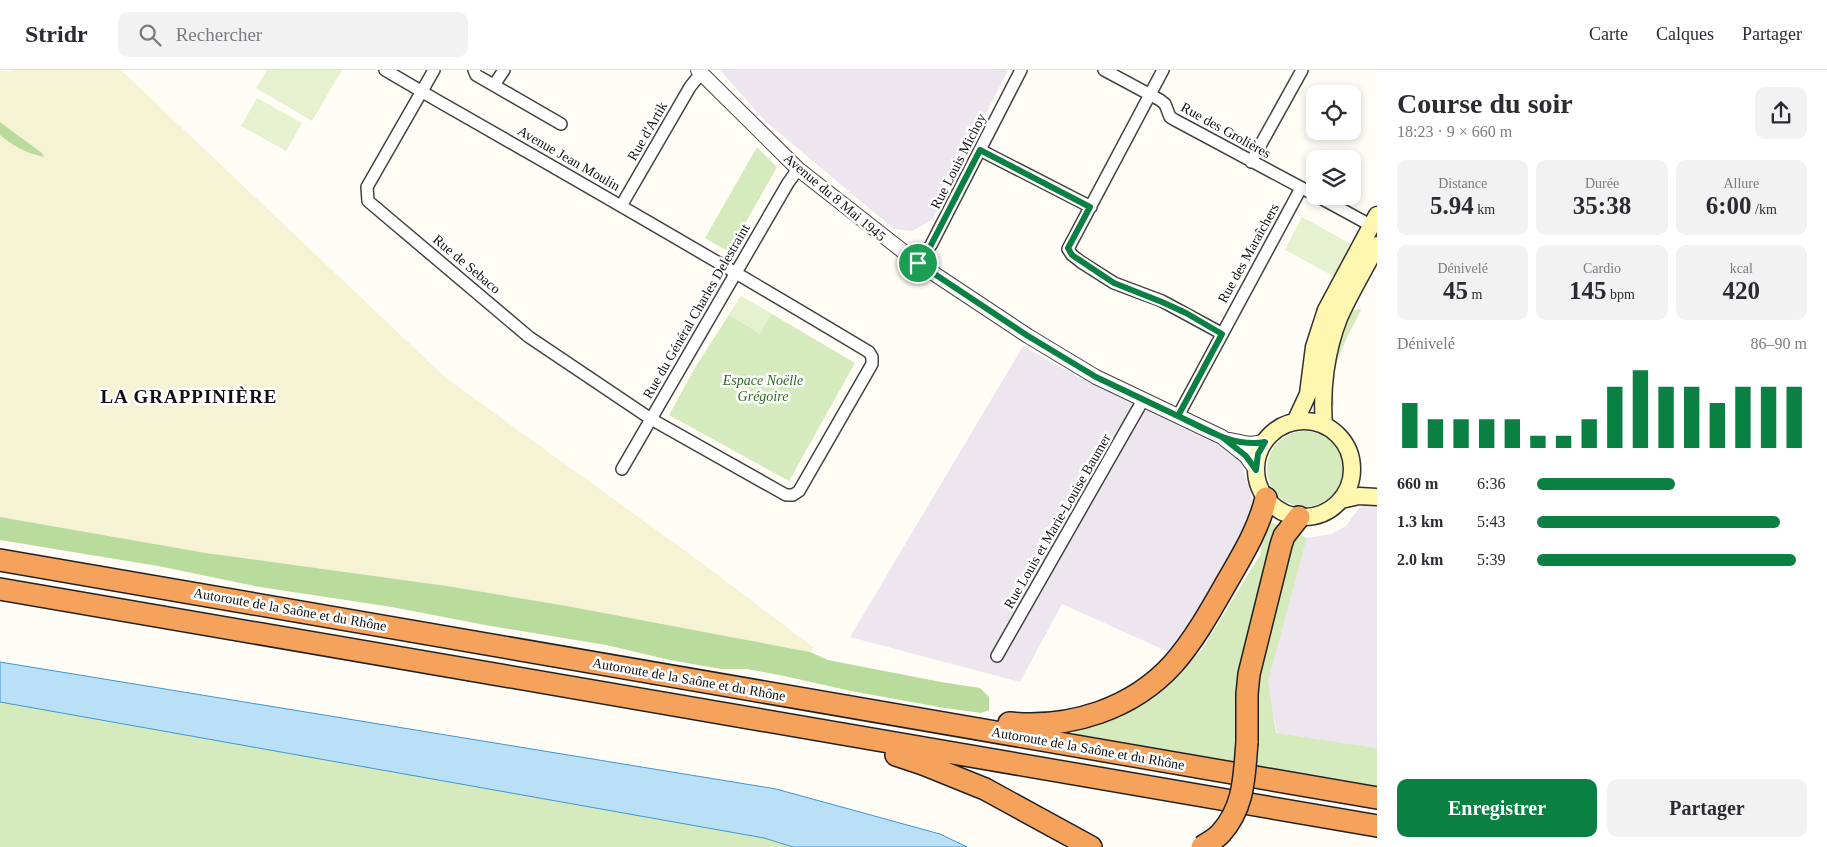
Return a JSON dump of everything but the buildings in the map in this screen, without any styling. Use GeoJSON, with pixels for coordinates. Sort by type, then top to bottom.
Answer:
{"type":"FeatureCollection","features":[{"type":"Feature","properties":{"kind":"highway"},"geometry":{"type":"LineString","coordinates":[[972,728],[1001,723],[1030,725],[1069,721],[1101,713],[1134,696],[1160,677],[1174,664],[1187,646],[1224,588],[1257,528],[1266,498]]}},
{"type":"Feature","properties":{"kind":"highway"},"geometry":{"type":"LineString","coordinates":[[1202,847],[1220,834],[1235,812],[1244,789],[1247,742],[1246,694],[1249,674],[1280,545],[1287,532],[1299,517]]}},
{"type":"Feature","properties":{"kind":"highway","name":"Autoroute de la Saône et du Rhône"},"geometry":{"type":"LineString","coordinates":[[0,560],[1377,798]]}},
{"type":"Feature","properties":{"kind":"highway","name":"Autoroute de la Saône et du Rhône"},"geometry":{"type":"LineString","coordinates":[[0,589],[1377,826]]}},
{"type":"Feature","properties":{"kind":"highway"},"geometry":{"type":"LineString","coordinates":[[860,738],[890,753],[985,789],[1091,847]]}},
{"type":"Feature","properties":{"kind":"main road"},"geometry":{"type":"LineString","coordinates":[[1295,422],[1308,394],[1314,347],[1326,310],[1374,220]]}},
{"type":"Feature","properties":{"kind":"main road"},"geometry":{"type":"LineString","coordinates":[[1324,425],[1323,396],[1329,350],[1339,319],[1377,245]]}},
{"type":"Feature","properties":{"kind":"main road"},"geometry":{"type":"LineString","coordinates":[[1341,500],[1349,486],[1352,474],[1352,460],[1340,437],[1324,425],[1305,421],[1281,427],[1265,442],[1258,454],[1256,470],[1259,485],[1266,498],[1284,513],[1299,517],[1322,514],[1341,500],[1359,496],[1377,497]]}},
{"type":"Feature","properties":{"kind":"main road"},"geometry":{"type":"LineString","coordinates":[[1352,474],[1377,493]]}},
{"type":"Feature","properties":{"kind":"street","name":"Avenue Jean Moulin"},"geometry":{"type":"LineString","coordinates":[[385,70],[736,273]]}},
{"type":"Feature","properties":{"kind":"street","name":"Rue de Sebaco"},"geometry":{"type":"LineString","coordinates":[[434,70],[367,187],[368,201],[530,337],[651,419]]}},
{"type":"Feature","properties":{"kind":"street"},"geometry":{"type":"LineString","coordinates":[[474,70],[476,76],[560,124]]}},
{"type":"Feature","properties":{"kind":"street"},"geometry":{"type":"LineString","coordinates":[[494,85],[504,70]]}},
{"type":"Feature","properties":{"kind":"street","name":"Rue Louis Michoy"},"geometry":{"type":"LineString","coordinates":[[918,263],[931,245],[1021,70]]}},
{"type":"Feature","properties":{"kind":"street","name":"Rue des Grolières"},"geometry":{"type":"LineString","coordinates":[[1104,70],[1165,104],[1170,117],[1306,191]]}},
{"type":"Feature","properties":{"kind":"street"},"geometry":{"type":"LineString","coordinates":[[1163,70],[1068,248],[1072,255],[1114,283],[1186,313],[1222,334]]}},
{"type":"Feature","properties":{"kind":"street"},"geometry":{"type":"LineString","coordinates":[[1251,162],[1302,70]]}},
{"type":"Feature","properties":{"kind":"street","name":"Avenue du 8 Mai 1945"},"geometry":{"type":"LineString","coordinates":[[699,72],[798,169],[918,263],[1028,336],[1096,377],[1222,437],[1238,442],[1265,442]]}},
{"type":"Feature","properties":{"kind":"street","name":"Rue d'Artik"},"geometry":{"type":"LineString","coordinates":[[621,206],[699,72]]}},
{"type":"Feature","properties":{"kind":"street"},"geometry":{"type":"LineString","coordinates":[[980,150],[1090,207]]}},
{"type":"Feature","properties":{"kind":"street","name":"Rue du Général Charles Delestraint"},"geometry":{"type":"LineString","coordinates":[[622,469],[788,183],[798,169]]}},
{"type":"Feature","properties":{"kind":"street","name":"Rue des Maraîchers"},"geometry":{"type":"LineString","coordinates":[[1178,416],[1301,188]]}},
{"type":"Feature","properties":{"kind":"street","name":"Rue des Grolières"},"geometry":{"type":"LineString","coordinates":[[1338,205],[1374,220]]}},
{"type":"Feature","properties":{"kind":"street"},"geometry":{"type":"LineString","coordinates":[[651,419],[786,495],[793,495],[799,490],[872,364],[872,357],[869,352],[736,273]]}},
{"type":"Feature","properties":{"kind":"street","name":"Rue Louis et Marie-Louise Baumer"},"geometry":{"type":"LineString","coordinates":[[997,656],[1143,400]]}},
{"type":"Feature","properties":{"kind":"street","name":"Avenue du 8 Mai 1945"},"geometry":{"type":"LineString","coordinates":[[1222,437],[1246,456],[1256,470]]}},
{"type":"Feature","properties":{"kind":"shaded area"},"geometry":{"type":"Polygon","coordinates":[[[0,70],[7,72],[13,70],[121,70],[446,378],[702,563],[813,647],[813,650],[810,652],[567,606],[447,586],[206,553],[0,517],[0,135],[17,148],[43,157],[42,153],[0,122],[0,70]]]}},
{"type":"Feature","properties":{"kind":"shaded area"},"geometry":{"type":"Polygon","coordinates":[[[720,70],[1008,70],[932,220],[912,231],[894,229],[765,121],[720,70]]]}},
{"type":"Feature","properties":{"kind":"shaded area"},"geometry":{"type":"Polygon","coordinates":[[[1023,346],[1082,379],[1239,455],[1257,514],[1173,654],[1062,604],[1020,682],[850,637],[1023,346]]]}},
{"type":"Feature","properties":{"kind":"shaded area"},"geometry":{"type":"Polygon","coordinates":[[[1367,503],[1377,507],[1377,748],[1277,734],[1267,681],[1307,538],[1331,534],[1346,526],[1358,509],[1367,503]]]}},
{"type":"Feature","properties":{"kind":"green space"},"geometry":{"type":"Polygon","coordinates":[[[267,70],[342,70],[312,121],[256,88],[267,70]]]}},
{"type":"Feature","properties":{"kind":"green space"},"geometry":{"type":"Polygon","coordinates":[[[257,98],[302,123],[286,151],[241,126],[257,98]]]}},
{"type":"Feature","properties":{"kind":"green space"},"geometry":{"type":"Polygon","coordinates":[[[0,122],[42,153],[44,157],[15,146],[5,139],[0,135],[0,122]]]}},
{"type":"Feature","properties":{"kind":"green space"},"geometry":{"type":"Polygon","coordinates":[[[757,147],[777,167],[729,252],[705,238],[757,147]]]}},
{"type":"Feature","properties":{"kind":"green space"},"geometry":{"type":"Polygon","coordinates":[[[1302,217],[1353,245],[1335,277],[1285,250],[1302,217]]]}},
{"type":"Feature","properties":{"kind":"green space","name":"Espace Noëlle Grégoire"},"geometry":{"type":"Polygon","coordinates":[[[741,296],[855,363],[789,481],[669,415],[696,366],[741,296]]]}},
{"type":"Feature","properties":{"kind":"green space"},"geometry":{"type":"Polygon","coordinates":[[[741,296],[771,314],[760,334],[729,315],[741,296]]]}},
{"type":"Feature","properties":{"kind":"green space"},"geometry":{"type":"Polygon","coordinates":[[[1361,310],[1344,344],[1336,366],[1333,391],[1334,404],[1333,407],[1328,409],[1330,367],[1349,312],[1361,310]]]}},
{"type":"Feature","properties":{"kind":"green space"},"geometry":{"type":"Polygon","coordinates":[[[1298,431],[1312,431],[1326,437],[1337,448],[1343,462],[1340,484],[1332,496],[1312,507],[1298,507],[1284,501],[1273,490],[1267,476],[1267,462],[1273,448],[1284,437],[1298,431]]]}},
{"type":"Feature","properties":{"kind":"green space"},"geometry":{"type":"Polygon","coordinates":[[[0,517],[206,553],[447,586],[567,606],[810,652],[828,660],[980,688],[989,697],[989,710],[981,713],[939,707],[747,669],[721,669],[670,660],[606,645],[392,607],[260,587],[158,566],[0,540],[0,517]]]}},
{"type":"Feature","properties":{"kind":"green space"},"geometry":{"type":"Polygon","coordinates":[[[1268,521],[1307,538],[1268,681],[1276,733],[1377,748],[1377,787],[1074,734],[1075,727],[1187,663],[1201,651],[1260,555],[1268,521]]]}},
{"type":"Feature","properties":{"kind":"green space"},"geometry":{"type":"Polygon","coordinates":[[[0,702],[764,838],[793,847],[0,847],[0,702]]]}},
{"type":"Feature","properties":{"kind":"water"},"geometry":{"type":"Polygon","coordinates":[[[0,662],[776,789],[940,834],[967,847],[793,847],[764,838],[0,702],[0,662]]]}},
{"type":"Feature","properties":{"kind":"district","name":"LA GRAPPINIÈRE"},"geometry":{"type":"Point","coordinates":[189,396]}},
{"type":"Feature","properties":{"kind":"route"},"geometry":{"type":"LineString","coordinates":[[918,263],[931,245],[980,150],[1090,207],[1068,248],[1072,255],[1114,283],[1186,313],[1222,334],[1178,416],[1222,437],[1238,442],[1250,444],[1265,442],[1258,454],[1256,470],[1246,456],[1222,437],[1096,377],[1028,336],[918,263]]}}]}
